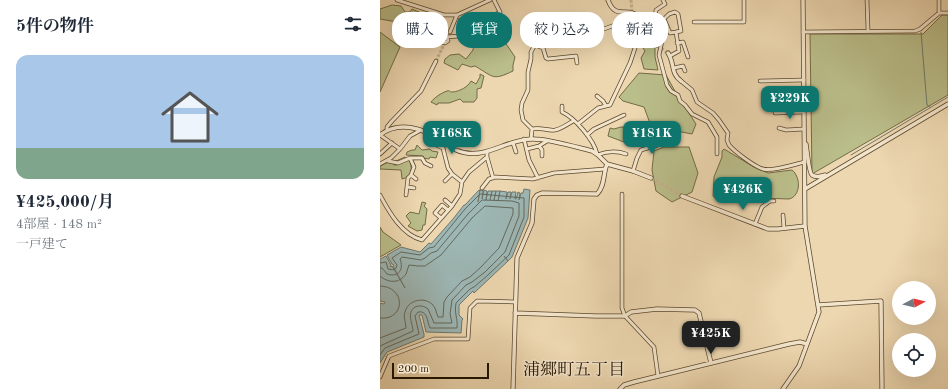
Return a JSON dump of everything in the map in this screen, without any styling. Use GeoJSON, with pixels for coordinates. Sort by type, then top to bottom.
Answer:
{"type":"FeatureCollection","features":[{"type":"Feature","properties":{"kind":"street"},"geometry":{"type":"LineString","coordinates":[[397,0],[444,15],[456,15]]}},
{"type":"Feature","properties":{"kind":"street"},"geometry":{"type":"LineString","coordinates":[[464,12],[490,0]]}},
{"type":"Feature","properties":{"kind":"street"},"geometry":{"type":"LineString","coordinates":[[448,37],[459,36],[460,20],[478,19],[487,15],[491,17],[500,12],[494,0]]}},
{"type":"Feature","properties":{"kind":"street"},"geometry":{"type":"LineString","coordinates":[[608,0],[610,5],[617,11],[623,12]]}},
{"type":"Feature","properties":{"kind":"street"},"geometry":{"type":"LineString","coordinates":[[663,0],[665,4],[656,10],[655,16],[661,29],[662,41],[659,55],[667,85],[671,91],[678,95],[680,102],[685,105],[695,117],[708,122],[717,137],[716,154]]}},
{"type":"Feature","properties":{"kind":"street"},"geometry":{"type":"LineString","coordinates":[[694,22],[744,22],[744,0]]}},
{"type":"Feature","properties":{"kind":"street"},"geometry":{"type":"LineString","coordinates":[[783,389],[799,366],[818,315],[818,306],[805,226],[803,0]]}},
{"type":"Feature","properties":{"kind":"street"},"geometry":{"type":"LineString","coordinates":[[867,0],[868,30]]}},
{"type":"Feature","properties":{"kind":"street"},"geometry":{"type":"LineString","coordinates":[[939,0],[940,13]]}},
{"type":"Feature","properties":{"kind":"street"},"geometry":{"type":"LineString","coordinates":[[675,12],[678,14],[681,31],[676,32],[670,33],[664,19],[675,12]]}},
{"type":"Feature","properties":{"kind":"street"},"geometry":{"type":"LineString","coordinates":[[803,32],[868,30],[915,31],[920,29],[940,13],[948,13]]}},
{"type":"Feature","properties":{"kind":"street"},"geometry":{"type":"LineString","coordinates":[[450,32],[456,17]]}},
{"type":"Feature","properties":{"kind":"street"},"geometry":{"type":"LineString","coordinates":[[676,32],[679,51],[669,55],[675,75],[692,90],[697,102],[714,113],[726,130],[729,145],[739,154],[765,169],[783,168],[804,162]]}},
{"type":"Feature","properties":{"kind":"street"},"geometry":{"type":"LineString","coordinates":[[678,43],[683,42],[688,57]]}},
{"type":"Feature","properties":{"kind":"street"},"geometry":{"type":"LineString","coordinates":[[532,129],[523,120],[520,110],[528,90],[529,67],[532,59],[531,52],[533,48]]}},
{"type":"Feature","properties":{"kind":"street"},"geometry":{"type":"LineString","coordinates":[[543,48],[548,59],[576,56],[577,63]]}},
{"type":"Feature","properties":{"kind":"street"},"geometry":{"type":"LineString","coordinates":[[578,124],[598,108],[610,105],[636,48]]}},
{"type":"Feature","properties":{"kind":"street"},"geometry":{"type":"LineString","coordinates":[[387,130],[392,121],[421,91],[436,61]]}},
{"type":"Feature","properties":{"kind":"street"},"geometry":{"type":"LineString","coordinates":[[674,68],[683,66],[684,71]]}},
{"type":"Feature","properties":{"kind":"street"},"geometry":{"type":"LineString","coordinates":[[760,81],[804,80]]}},
{"type":"Feature","properties":{"kind":"street"},"geometry":{"type":"LineString","coordinates":[[597,96],[606,106]]}},
{"type":"Feature","properties":{"kind":"street"},"geometry":{"type":"LineString","coordinates":[[770,97],[804,96]]}},
{"type":"Feature","properties":{"kind":"street"},"geometry":{"type":"LineString","coordinates":[[805,189],[948,104]]}},
{"type":"Feature","properties":{"kind":"street"},"geometry":{"type":"LineString","coordinates":[[562,106],[562,112],[578,124],[596,148],[598,154]]}},
{"type":"Feature","properties":{"kind":"street"},"geometry":{"type":"LineString","coordinates":[[775,113],[804,112]]}},
{"type":"Feature","properties":{"kind":"street"},"geometry":{"type":"LineString","coordinates":[[587,135],[594,129],[624,115]]}},
{"type":"Feature","properties":{"kind":"street"},"geometry":{"type":"LineString","coordinates":[[532,129],[542,128],[556,130],[573,121]]}},
{"type":"Feature","properties":{"kind":"street"},"geometry":{"type":"LineString","coordinates":[[400,149],[380,134],[387,130],[402,127],[421,130],[434,136]]}},
{"type":"Feature","properties":{"kind":"street"},"geometry":{"type":"LineString","coordinates":[[462,127],[463,133]]}},
{"type":"Feature","properties":{"kind":"street"},"geometry":{"type":"LineString","coordinates":[[779,128],[786,130],[804,129]]}},
{"type":"Feature","properties":{"kind":"street"},"geometry":{"type":"LineString","coordinates":[[531,139],[532,129]]}},
{"type":"Feature","properties":{"kind":"street"},"geometry":{"type":"LineString","coordinates":[[380,164],[388,161],[410,136],[421,130]]}},
{"type":"Feature","properties":{"kind":"street"},"geometry":{"type":"LineString","coordinates":[[462,182],[452,174],[448,168],[442,145],[458,141],[463,133],[468,130]]}},
{"type":"Feature","properties":{"kind":"street"},"geometry":{"type":"LineString","coordinates":[[429,134],[428,137],[434,144],[443,148]]}},
{"type":"Feature","properties":{"kind":"street"},"geometry":{"type":"LineString","coordinates":[[804,135],[811,174],[819,177],[830,174]]}},
{"type":"Feature","properties":{"kind":"street"},"geometry":{"type":"LineString","coordinates":[[524,139],[529,160],[538,178]]}},
{"type":"Feature","properties":{"kind":"street"},"geometry":{"type":"LineString","coordinates":[[456,150],[471,155],[487,152],[524,139],[547,140],[592,151],[598,154],[607,164],[633,171],[651,178]]}},
{"type":"Feature","properties":{"kind":"street"},"geometry":{"type":"LineString","coordinates":[[527,149],[540,146],[547,140]]}},
{"type":"Feature","properties":{"kind":"street"},"geometry":{"type":"LineString","coordinates":[[633,171],[637,158],[642,150],[674,140]]}},
{"type":"Feature","properties":{"kind":"street"},"geometry":{"type":"LineString","coordinates":[[513,142],[516,150]]}},
{"type":"Feature","properties":{"kind":"street"},"geometry":{"type":"LineString","coordinates":[[380,154],[392,143]]}},
{"type":"Feature","properties":{"kind":"street"},"geometry":{"type":"LineString","coordinates":[[540,146],[542,156]]}},
{"type":"Feature","properties":{"kind":"street"},"geometry":{"type":"LineString","coordinates":[[487,152],[486,157],[493,178]]}},
{"type":"Feature","properties":{"kind":"street"},"geometry":{"type":"LineString","coordinates":[[598,154],[614,152],[626,154]]}},
{"type":"Feature","properties":{"kind":"street"},"geometry":{"type":"LineString","coordinates":[[380,195],[389,212],[407,232],[413,238],[422,240],[452,206],[460,194],[462,182],[469,172],[486,157]]}},
{"type":"Feature","properties":{"kind":"street"},"geometry":{"type":"LineString","coordinates":[[388,161],[398,163],[410,158],[427,159]]}},
{"type":"Feature","properties":{"kind":"street"},"geometry":{"type":"LineString","coordinates":[[406,195],[408,178],[414,167],[410,158]]}},
{"type":"Feature","properties":{"kind":"street"},"geometry":{"type":"LineString","coordinates":[[422,158],[425,163],[431,166]]}},
{"type":"Feature","properties":{"kind":"street"},"geometry":{"type":"LineString","coordinates":[[513,389],[517,258],[532,223],[535,197],[542,193],[597,194],[601,189],[607,164]]}},
{"type":"Feature","properties":{"kind":"street"},"geometry":{"type":"LineString","coordinates":[[482,188],[489,179],[493,178],[538,178],[554,173],[605,169]]}},
{"type":"Feature","properties":{"kind":"street"},"geometry":{"type":"LineString","coordinates":[[445,180],[452,174]]}},
{"type":"Feature","properties":{"kind":"street"},"geometry":{"type":"LineString","coordinates":[[411,175],[416,179]]}},
{"type":"Feature","properties":{"kind":"street"},"geometry":{"type":"LineString","coordinates":[[408,187],[414,188]]}},
{"type":"Feature","properties":{"kind":"street"},"geometry":{"type":"LineString","coordinates":[[622,194],[622,308],[625,316],[654,347],[658,376]]}},
{"type":"Feature","properties":{"kind":"street"},"geometry":{"type":"LineString","coordinates":[[682,196],[768,229],[805,226]]}},
{"type":"Feature","properties":{"kind":"street"},"geometry":{"type":"LineString","coordinates":[[445,200],[452,206]]}},
{"type":"Feature","properties":{"kind":"street"},"geometry":{"type":"LineString","coordinates":[[755,224],[762,207],[770,201],[774,201]]}},
{"type":"Feature","properties":{"kind":"street"},"geometry":{"type":"LineString","coordinates":[[441,218],[435,213],[442,205],[448,210]]}},
{"type":"Feature","properties":{"kind":"street"},"geometry":{"type":"LineString","coordinates":[[783,215],[784,228]]}},
{"type":"Feature","properties":{"kind":"street"},"geometry":{"type":"LineString","coordinates":[[380,376],[389,356],[434,339],[468,340],[470,308],[477,301],[516,302]]}},
{"type":"Feature","properties":{"kind":"street"},"geometry":{"type":"LineString","coordinates":[[818,306],[881,301],[882,389]]}},
{"type":"Feature","properties":{"kind":"street"},"geometry":{"type":"LineString","coordinates":[[515,313],[625,316],[631,312],[657,309],[695,310],[699,313],[711,363]]}},
{"type":"Feature","properties":{"kind":"street"},"geometry":{"type":"LineString","coordinates":[[620,389],[624,385],[634,382],[796,342],[807,344]]}},
{"type":"Feature","properties":{"kind":"green space"},"geometry":{"type":"Polygon","coordinates":[[[392,5],[401,6],[405,12],[392,12],[392,21],[380,19],[380,9],[392,5]]]}},
{"type":"Feature","properties":{"kind":"green space"},"geometry":{"type":"Polygon","coordinates":[[[412,9],[419,12],[410,12],[412,9]]]}},
{"type":"Feature","properties":{"kind":"green space"},"geometry":{"type":"Polygon","coordinates":[[[942,15],[948,15],[948,95],[812,174],[810,34],[923,34],[942,15]]]}},
{"type":"Feature","properties":{"kind":"green space"},"geometry":{"type":"Polygon","coordinates":[[[380,32],[392,41],[392,48],[400,48],[380,92],[380,32]]]}},
{"type":"Feature","properties":{"kind":"green space"},"geometry":{"type":"Polygon","coordinates":[[[473,48],[509,48],[515,57],[513,71],[497,77],[490,75],[475,66],[471,67],[462,64],[458,70],[444,63],[445,59],[450,55],[459,54],[466,59],[473,48]]]}},
{"type":"Feature","properties":{"kind":"green space"},"geometry":{"type":"Polygon","coordinates":[[[643,48],[655,48],[655,57],[658,70],[644,69],[641,58],[645,51],[643,48]]]}},
{"type":"Feature","properties":{"kind":"green space"},"geometry":{"type":"Polygon","coordinates":[[[639,73],[666,75],[696,124],[692,134],[651,126],[644,107],[623,101],[619,97],[639,73]]]}},
{"type":"Feature","properties":{"kind":"green space"},"geometry":{"type":"Polygon","coordinates":[[[480,74],[484,76],[481,88],[477,89],[477,98],[474,102],[463,102],[460,99],[449,103],[438,103],[437,105],[431,102],[445,92],[458,91],[464,88],[471,81],[476,84],[480,74]]]}},
{"type":"Feature","properties":{"kind":"green space"},"geometry":{"type":"Polygon","coordinates":[[[621,127],[628,128],[628,135],[624,142],[608,136],[610,128],[614,129],[621,127]]]}},
{"type":"Feature","properties":{"kind":"green space"},"geometry":{"type":"Polygon","coordinates":[[[417,145],[422,150],[430,149],[438,152],[436,158],[430,157],[429,159],[423,158],[423,156],[406,155],[407,152],[415,150],[417,145]]]}},
{"type":"Feature","properties":{"kind":"green space"},"geometry":{"type":"Polygon","coordinates":[[[664,147],[689,147],[698,173],[692,192],[672,202],[656,191],[652,170],[654,151],[664,147]]]}},
{"type":"Feature","properties":{"kind":"green space"},"geometry":{"type":"Polygon","coordinates":[[[724,149],[754,167],[768,173],[792,170],[798,181],[798,190],[796,194],[789,199],[759,198],[729,181],[725,182],[721,193],[716,199],[713,196],[714,177],[722,157],[722,151],[724,149]]]}},
{"type":"Feature","properties":{"kind":"green space"},"geometry":{"type":"Polygon","coordinates":[[[405,157],[406,160],[409,159],[411,172],[405,178],[402,179],[401,170],[380,169],[380,166],[388,162],[397,165],[396,161],[405,157]]]}},
{"type":"Feature","properties":{"kind":"green space"},"geometry":{"type":"Polygon","coordinates":[[[422,202],[426,203],[424,206],[427,209],[425,225],[423,225],[422,230],[417,231],[408,226],[411,223],[406,216],[410,212],[419,214],[422,202]]]}},
{"type":"Feature","properties":{"kind":"green space"},"geometry":{"type":"Polygon","coordinates":[[[380,227],[383,232],[401,245],[380,257],[380,227]]]}},
{"type":"Feature","properties":{"kind":"water"},"geometry":{"type":"Polygon","coordinates":[[[524,189],[530,190],[528,218],[512,257],[459,305],[459,315],[463,319],[461,333],[426,332],[422,315],[419,315],[424,337],[387,352],[380,363],[380,303],[384,304],[385,302],[380,301],[380,259],[386,256],[391,265],[390,267],[392,266],[405,288],[393,266],[394,265],[387,255],[401,247],[420,252],[429,243],[431,244],[464,205],[479,190],[483,190],[482,199],[484,190],[487,191],[486,200],[488,191],[500,191],[507,192],[506,199],[508,192],[511,192],[510,199],[512,192],[516,192],[516,199],[518,192],[520,193],[519,200],[524,189]]]}},
{"type":"Feature","properties":{"kind":"waterway"},"geometry":{"type":"LineString","coordinates":[[921,32],[927,105],[930,107]]}},
{"type":"Feature","properties":{"kind":"waterway"},"geometry":{"type":"LineString","coordinates":[[851,155],[948,97]]}},
{"type":"Feature","properties":{"kind":"tunnel"},"geometry":{"type":"LineString","coordinates":[[631,0],[632,12]]}},
{"type":"Feature","properties":{"kind":"tunnel"},"geometry":{"type":"LineString","coordinates":[[436,61],[450,32]]}},
{"type":"Feature","properties":{"kind":"tunnel"},"geometry":{"type":"LineString","coordinates":[[660,48],[668,53]]}},
{"type":"Feature","properties":{"kind":"tunnel"},"geometry":{"type":"LineString","coordinates":[[434,136],[456,150]]}},
{"type":"Feature","properties":{"kind":"tunnel"},"geometry":{"type":"LineString","coordinates":[[651,178],[682,196]]}},
{"type":"Feature","properties":{"kind":"district","name":"浦郷町五丁目"},"geometry":{"type":"Point","coordinates":[574,369]}}]}
